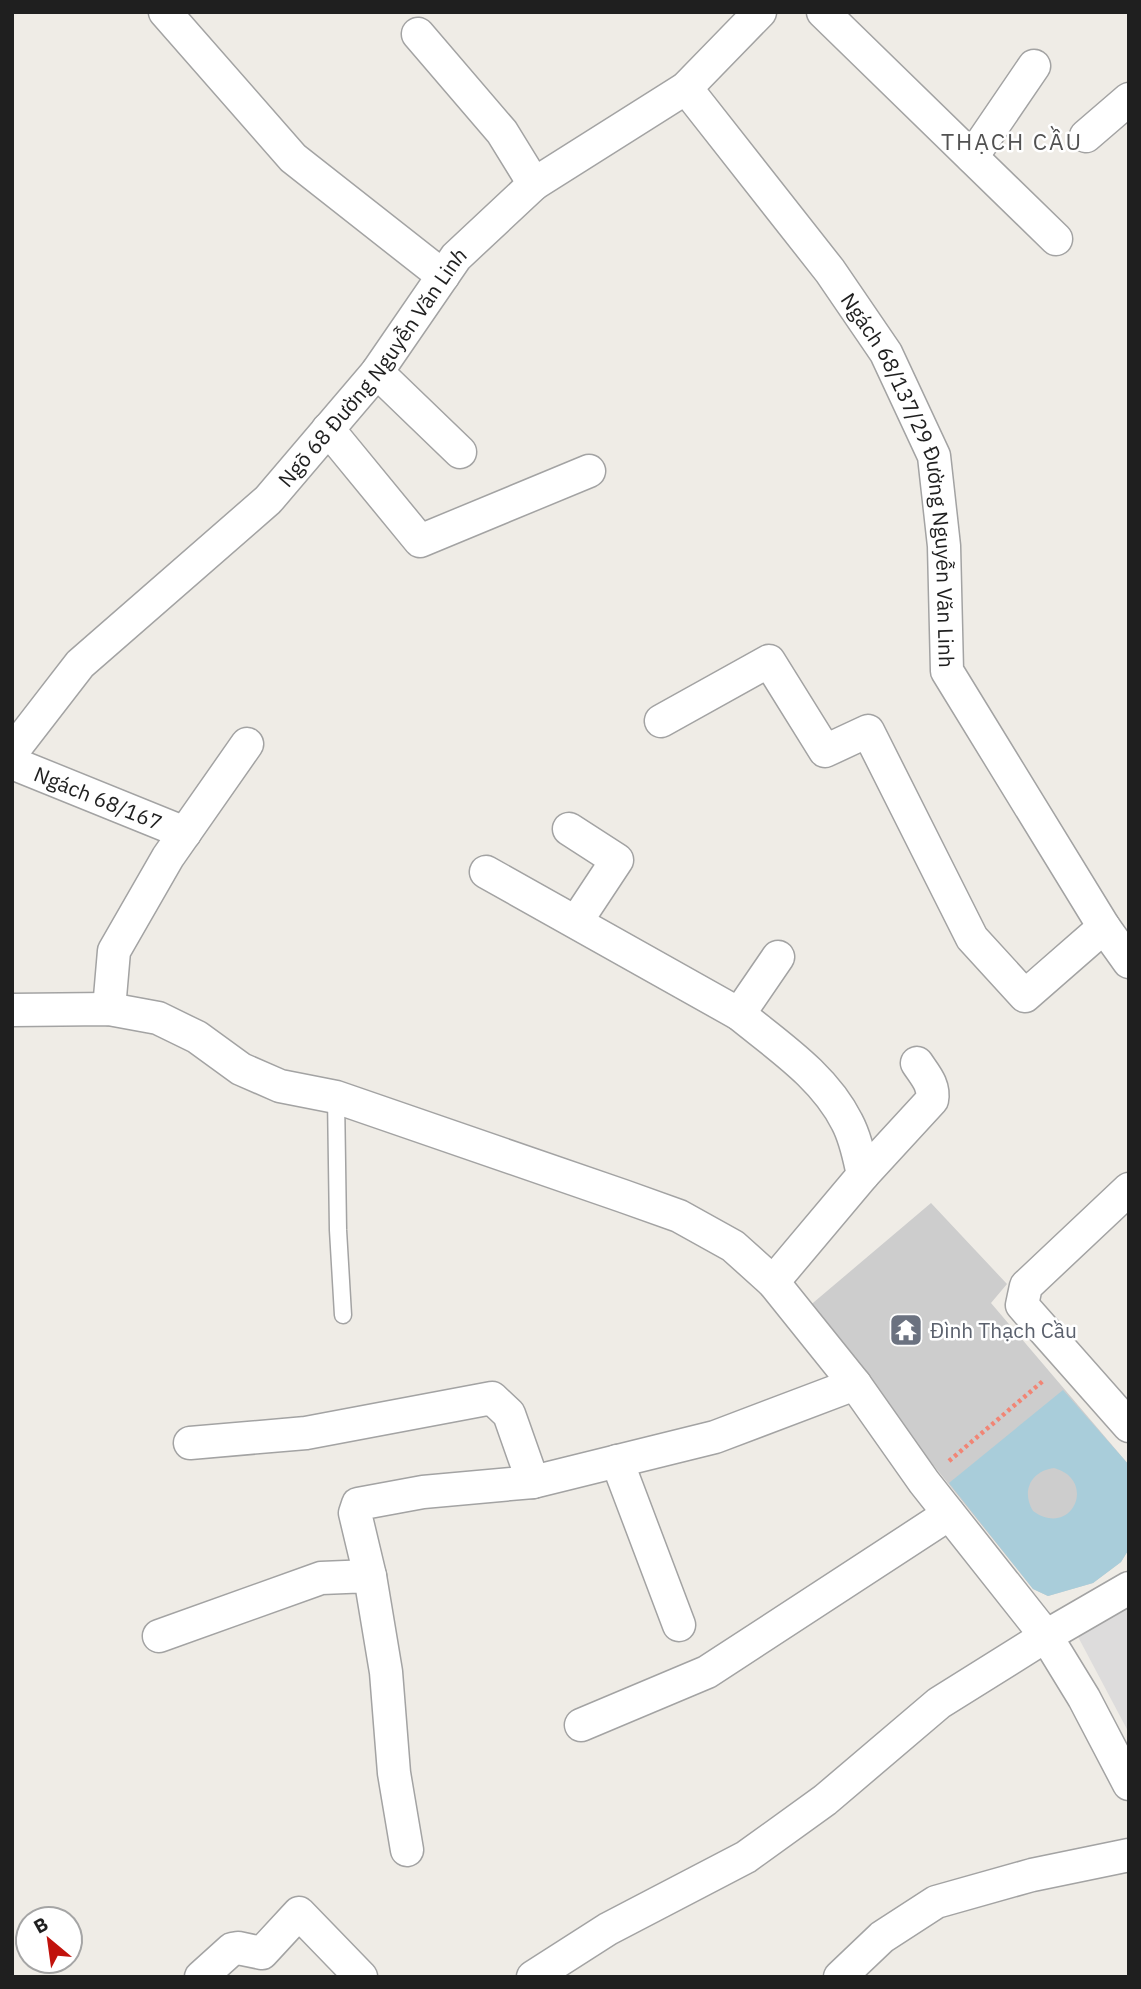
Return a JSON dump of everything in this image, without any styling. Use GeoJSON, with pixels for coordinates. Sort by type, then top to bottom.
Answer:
{"type":"FeatureCollection","features":[{"type":"Feature","properties":{"kind":"street"},"geometry":{"type":"LineString","coordinates":[[165,12],[293,158],[443,276]]}},
{"type":"Feature","properties":{"kind":"street","name":"Ngõ 68 Đường Nguyễn Văn Linh"},"geometry":{"type":"LineString","coordinates":[[12,752],[80,664],[268,500],[377,372],[456,257],[534,184],[686,88],[760,12]]}},
{"type":"Feature","properties":{"kind":"street"},"geometry":{"type":"LineString","coordinates":[[823,12],[1056,239]]}},
{"type":"Feature","properties":{"kind":"street"},"geometry":{"type":"LineString","coordinates":[[418,34],[502,132],[534,184]]}},
{"type":"Feature","properties":{"kind":"street"},"geometry":{"type":"LineString","coordinates":[[972,157],[1034,66]]}},
{"type":"Feature","properties":{"kind":"street","name":"Ngách 68/137/29 Đường Nguyễn Văn Linh"},"geometry":{"type":"LineString","coordinates":[[686,88],[830,271],[886,353],[934,456],[944,546],[947,671],[1104,927],[1129,962]]}},
{"type":"Feature","properties":{"kind":"street"},"geometry":{"type":"LineString","coordinates":[[1086,136],[1129,100]]}},
{"type":"Feature","properties":{"kind":"street"},"geometry":{"type":"LineString","coordinates":[[377,372],[460,452]]}},
{"type":"Feature","properties":{"kind":"street"},"geometry":{"type":"LineString","coordinates":[[328,429],[420,541],[589,471]]}},
{"type":"Feature","properties":{"kind":"street"},"geometry":{"type":"LineString","coordinates":[[661,721],[769,661],[825,751],[868,730],[972,938],[1025,996],[1104,927]]}},
{"type":"Feature","properties":{"kind":"street"},"geometry":{"type":"LineString","coordinates":[[109,1009],[114,951],[168,858],[247,744]]}},
{"type":"Feature","properties":{"kind":"street","name":"Ngách 68/167"},"geometry":{"type":"LineString","coordinates":[[12,763],[185,833]]}},
{"type":"Feature","properties":{"kind":"street"},"geometry":{"type":"LineString","coordinates":[[569,829],[617,860],[576,922]]}},
{"type":"Feature","properties":{"kind":"street"},"geometry":{"type":"LineString","coordinates":[[486,872],[739,1014],[810,1073],[839,1106],[856,1143],[863,1175]]}},
{"type":"Feature","properties":{"kind":"street"},"geometry":{"type":"LineString","coordinates":[[739,1014],[778,957]]}},
{"type":"Feature","properties":{"kind":"street"},"geometry":{"type":"LineString","coordinates":[[12,1010],[109,1009],[159,1018],[197,1037],[241,1069],[280,1086],[336,1097],[679,1216],[733,1246],[773,1282],[855,1384],[948,1514],[1046,1636],[1084,1698],[1129,1784]]}},
{"type":"Feature","properties":{"kind":"street"},"geometry":{"type":"LineString","coordinates":[[773,1282],[863,1175],[932,1100],[930,1083],[917,1063]]}},
{"type":"Feature","properties":{"kind":"street"},"geometry":{"type":"LineString","coordinates":[[1129,1189],[1026,1286],[1022,1305],[1129,1426]]}},
{"type":"Feature","properties":{"kind":"street"},"geometry":{"type":"LineString","coordinates":[[407,1850],[394,1773],[386,1672],[370,1576],[355,1513],[358,1504],[423,1492],[533,1482],[715,1437],[855,1384]]}},
{"type":"Feature","properties":{"kind":"street"},"geometry":{"type":"LineString","coordinates":[[190,1443],[306,1433],[492,1398],[509,1414],[533,1482]]}},
{"type":"Feature","properties":{"kind":"street"},"geometry":{"type":"LineString","coordinates":[[617,1461],[679,1625]]}},
{"type":"Feature","properties":{"kind":"street"},"geometry":{"type":"LineString","coordinates":[[581,1725],[707,1672],[948,1514]]}},
{"type":"Feature","properties":{"kind":"street"},"geometry":{"type":"LineString","coordinates":[[159,1636],[321,1578],[370,1576]]}},
{"type":"Feature","properties":{"kind":"street"},"geometry":{"type":"LineString","coordinates":[[533,1977],[608,1929],[746,1857],[825,1800],[939,1703],[1129,1588]]}},
{"type":"Feature","properties":{"kind":"street"},"geometry":{"type":"LineString","coordinates":[[840,1977],[882,1937],[936,1902],[1032,1875],[1129,1855]]}},
{"type":"Feature","properties":{"kind":"street"},"geometry":{"type":"LineString","coordinates":[[201,1977],[232,1949],[262,1953],[299,1913],[361,1977]]}},
{"type":"Feature","properties":{"kind":"lane"},"geometry":{"type":"LineString","coordinates":[[336,1097],[338,1230],[343,1315]]}},
{"type":"Feature","properties":{"kind":"path"},"geometry":{"type":"LineString","coordinates":[[924,1482],[1068,1359]]}},
{"type":"Feature","properties":{"kind":"shaded area"},"geometry":{"type":"Polygon","coordinates":[[[931,1203],[1007,1284],[991,1303],[1129,1465],[1129,1549],[1121,1562],[1093,1583],[1048,1596],[1033,1589],[807,1308],[931,1203]]]}},
{"type":"Feature","properties":{"kind":"shaded area"},"geometry":{"type":"Polygon","coordinates":[[[1129,1599],[1129,1733],[1076,1633],[1129,1599]]]}},
{"type":"Feature","properties":{"kind":"water"},"geometry":{"type":"Polygon","coordinates":[[[1063,1390],[1129,1465],[1129,1549],[1121,1562],[1093,1583],[1048,1596],[1033,1589],[949,1483],[1063,1390]],[[1054,1468],[1039,1473],[1034,1478],[1028,1489],[1033,1511],[1047,1518],[1059,1518],[1068,1513],[1075,1504],[1077,1494],[1075,1484],[1067,1474],[1054,1468]]]}},
{"type":"Feature","properties":{"kind":"place","name":"Đình Thạch Cầu"},"geometry":{"type":"Point","coordinates":[906,1330]}},
{"type":"Feature","properties":{"kind":"district","name":"THẠCH CẦU"},"geometry":{"type":"Point","coordinates":[1012,141]}}]}
